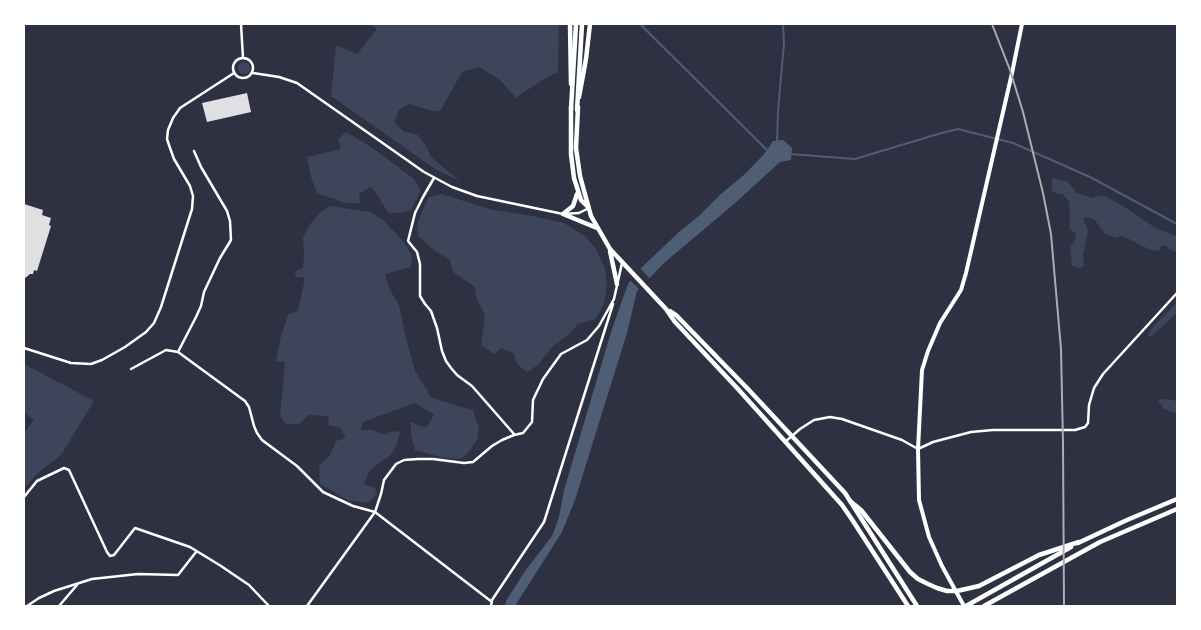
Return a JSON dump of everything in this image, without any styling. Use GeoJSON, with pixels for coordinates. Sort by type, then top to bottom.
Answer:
{"type":"FeatureCollection","features":[{"type":"Feature","properties":{"kind":"main road"},"geometry":{"type":"LineString","coordinates":[[570,24],[571,154],[574,178],[580,200],[589,208]]}},
{"type":"Feature","properties":{"kind":"main road"},"geometry":{"type":"LineString","coordinates":[[571,109],[576,24]]}},
{"type":"Feature","properties":{"kind":"main road"},"geometry":{"type":"LineString","coordinates":[[582,24],[576,148],[580,176],[591,216],[597,229],[610,250],[666,309],[675,322],[738,389],[848,513],[908,606]]}},
{"type":"Feature","properties":{"kind":"main road"},"geometry":{"type":"LineString","coordinates":[[577,110],[590,24]]}},
{"type":"Feature","properties":{"kind":"main road"},"geometry":{"type":"LineString","coordinates":[[1022,24],[966,273],[961,290],[940,323],[922,370],[918,449],[919,500],[929,537],[942,566],[965,606],[1079,542],[1177,499]]}},
{"type":"Feature","properties":{"kind":"main road"},"geometry":{"type":"LineString","coordinates":[[578,192],[573,206],[563,214],[597,229]]}},
{"type":"Feature","properties":{"kind":"main road"},"geometry":{"type":"LineString","coordinates":[[610,250],[617,284]]}},
{"type":"Feature","properties":{"kind":"main road"},"geometry":{"type":"LineString","coordinates":[[666,309],[676,315],[748,389],[845,493],[917,606]]}},
{"type":"Feature","properties":{"kind":"main road"},"geometry":{"type":"LineString","coordinates":[[850,501],[861,510],[910,572],[918,579],[947,591],[965,590],[979,586],[1044,553],[1079,542]]}},
{"type":"Feature","properties":{"kind":"main road"},"geometry":{"type":"LineString","coordinates":[[984,606],[1100,542],[1177,509]]}},
{"type":"Feature","properties":{"kind":"street"},"geometry":{"type":"LineString","coordinates":[[241,24],[243,58]]}},
{"type":"Feature","properties":{"kind":"street"},"geometry":{"type":"LineString","coordinates":[[240,58],[247,59],[254,67],[253,73],[244,79],[238,77],[233,69],[235,62],[240,58]]}},
{"type":"Feature","properties":{"kind":"street"},"geometry":{"type":"LineString","coordinates":[[24,348],[70,363],[91,364],[125,347],[146,332],[154,323],[161,307],[192,209],[193,196],[190,186],[170,148],[168,130],[172,118],[180,108],[234,73]]}},
{"type":"Feature","properties":{"kind":"street"},"geometry":{"type":"LineString","coordinates":[[253,73],[278,77],[297,83],[434,178],[452,188],[477,196],[563,214],[579,213],[589,208]]}},
{"type":"Feature","properties":{"kind":"street"},"geometry":{"type":"LineString","coordinates":[[178,352],[201,306],[204,292],[220,258],[231,240],[230,221],[227,211],[200,167],[194,151]]}},
{"type":"Feature","properties":{"kind":"street"},"geometry":{"type":"LineString","coordinates":[[434,178],[415,213],[408,242],[418,252],[420,296],[431,311],[446,361],[457,376],[472,386],[514,435]]}},
{"type":"Feature","properties":{"kind":"street"},"geometry":{"type":"LineString","coordinates":[[131,368],[166,350],[178,352],[245,401],[250,407],[254,426],[262,440],[297,466],[323,492],[353,506],[375,512],[492,604],[521,555],[544,522],[614,299],[622,263]]}},
{"type":"Feature","properties":{"kind":"street"},"geometry":{"type":"LineString","coordinates":[[785,442],[814,420],[830,417],[842,419],[902,440],[918,449],[933,442],[971,432],[993,430],[1075,430],[1085,427],[1088,422],[1089,405],[1094,388],[1102,374],[1177,293]]}},
{"type":"Feature","properties":{"kind":"street"},"geometry":{"type":"LineString","coordinates":[[308,606],[375,512],[384,480],[396,464],[404,460],[418,459],[473,462],[492,446],[514,435],[523,433],[532,422],[533,400],[543,379],[561,354],[587,340],[592,335],[614,299]]}},
{"type":"Feature","properties":{"kind":"street"},"geometry":{"type":"LineString","coordinates":[[24,497],[37,481],[64,468],[69,470],[110,556],[114,555],[135,528],[190,547],[249,585],[269,606]]}},
{"type":"Feature","properties":{"kind":"street"},"geometry":{"type":"LineString","coordinates":[[27,606],[54,591],[92,579],[138,574],[178,575],[196,551]]}},
{"type":"Feature","properties":{"kind":"street"},"geometry":{"type":"LineString","coordinates":[[59,606],[78,584]]}},
{"type":"Feature","properties":{"kind":"shaded area"},"geometry":{"type":"Polygon","coordinates":[[[371,24],[559,24],[558,72],[542,80],[516,98],[500,80],[479,67],[462,72],[440,111],[433,111],[409,104],[399,110],[394,122],[403,131],[418,135],[431,157],[460,181],[435,169],[331,96],[336,45],[357,54],[377,29],[371,24]]]}},
{"type":"Feature","properties":{"kind":"shaded area"},"geometry":{"type":"Polygon","coordinates":[[[242,62],[246,62],[250,68],[246,74],[242,74],[238,70],[238,66],[242,62]]]}},
{"type":"Feature","properties":{"kind":"shaded area"},"geometry":{"type":"Polygon","coordinates":[[[346,132],[370,146],[414,179],[421,190],[411,210],[388,213],[376,193],[370,187],[359,194],[360,203],[345,203],[317,193],[307,157],[341,149],[338,139],[346,132]]]}},
{"type":"Feature","properties":{"kind":"shaded area"},"geometry":{"type":"Polygon","coordinates":[[[783,140],[792,148],[791,160],[780,162],[664,263],[637,291],[627,333],[575,500],[562,532],[515,606],[505,606],[506,601],[525,571],[552,536],[612,329],[628,284],[640,269],[679,232],[745,174],[765,153],[773,141],[783,140]]]}},
{"type":"Feature","properties":{"kind":"shaded area"},"geometry":{"type":"Polygon","coordinates":[[[1054,178],[1068,182],[1077,193],[1093,198],[1098,195],[1107,197],[1154,227],[1177,236],[1177,252],[1170,250],[1166,246],[1161,246],[1159,251],[1151,250],[1129,239],[1120,236],[1116,238],[1105,234],[1094,219],[1087,217],[1083,218],[1088,231],[1083,256],[1084,266],[1080,268],[1072,266],[1070,246],[1076,237],[1070,229],[1069,201],[1062,194],[1052,191],[1052,180],[1054,178]]]}},
{"type":"Feature","properties":{"kind":"shaded area"},"geometry":{"type":"Polygon","coordinates":[[[442,194],[489,209],[564,223],[585,236],[596,249],[605,268],[607,286],[604,304],[596,319],[578,324],[568,335],[553,346],[538,365],[527,372],[517,364],[514,354],[502,348],[494,354],[481,345],[485,315],[476,297],[475,287],[453,272],[450,260],[435,251],[418,236],[417,224],[429,197],[442,194]]]}},
{"type":"Feature","properties":{"kind":"shaded area"},"geometry":{"type":"Polygon","coordinates":[[[329,206],[371,212],[384,221],[404,242],[412,256],[411,267],[385,274],[390,290],[399,305],[415,371],[431,397],[473,410],[479,428],[477,440],[469,452],[461,459],[440,457],[415,450],[411,436],[411,422],[426,428],[434,415],[415,403],[363,422],[361,430],[372,430],[384,435],[391,431],[400,432],[397,444],[391,455],[370,470],[364,484],[375,488],[377,495],[367,503],[347,500],[320,484],[319,466],[330,455],[336,441],[346,438],[341,428],[329,425],[328,416],[309,415],[299,424],[286,424],[280,416],[285,362],[276,361],[288,315],[298,311],[305,278],[296,277],[295,272],[303,268],[303,237],[310,224],[329,206]]]}},
{"type":"Feature","properties":{"kind":"shaded area"},"geometry":{"type":"Polygon","coordinates":[[[1177,302],[1177,313],[1151,337],[1148,335],[1152,328],[1177,302]]]}},
{"type":"Feature","properties":{"kind":"shaded area"},"geometry":{"type":"Polygon","coordinates":[[[24,364],[94,401],[61,455],[39,472],[24,488],[24,433],[34,420],[24,412],[24,364]]]}},
{"type":"Feature","properties":{"kind":"shaded area"},"geometry":{"type":"Polygon","coordinates":[[[1158,400],[1177,401],[1177,414],[1164,409],[1158,400]]]}},
{"type":"Feature","properties":{"kind":"pier"},"geometry":{"type":"Polygon","coordinates":[[[639,267],[651,280],[641,291],[629,279],[639,267]]]}},
{"type":"Feature","properties":{"kind":"building"},"geometry":{"type":"Polygon","coordinates":[[[247,93],[251,112],[207,122],[202,103],[247,93]]]}},
{"type":"Feature","properties":{"kind":"building"},"geometry":{"type":"Polygon","coordinates":[[[24,204],[43,210],[42,215],[51,218],[49,225],[51,226],[37,271],[34,270],[33,274],[24,279],[24,204]]]}},
{"type":"Feature","properties":{"kind":"waterway"},"geometry":{"type":"LineString","coordinates":[[640,24],[768,151]]}},
{"type":"Feature","properties":{"kind":"waterway"},"geometry":{"type":"LineString","coordinates":[[777,141],[784,43],[783,24]]}},
{"type":"Feature","properties":{"kind":"waterway"},"geometry":{"type":"LineString","coordinates":[[790,154],[855,159],[958,129],[1013,143],[1090,177],[1177,224]]}},
{"type":"Feature","properties":{"kind":"railway"},"geometry":{"type":"LineString","coordinates":[[992,24],[1010,70],[1023,112],[1051,234],[1061,349],[1064,606]]}}]}
